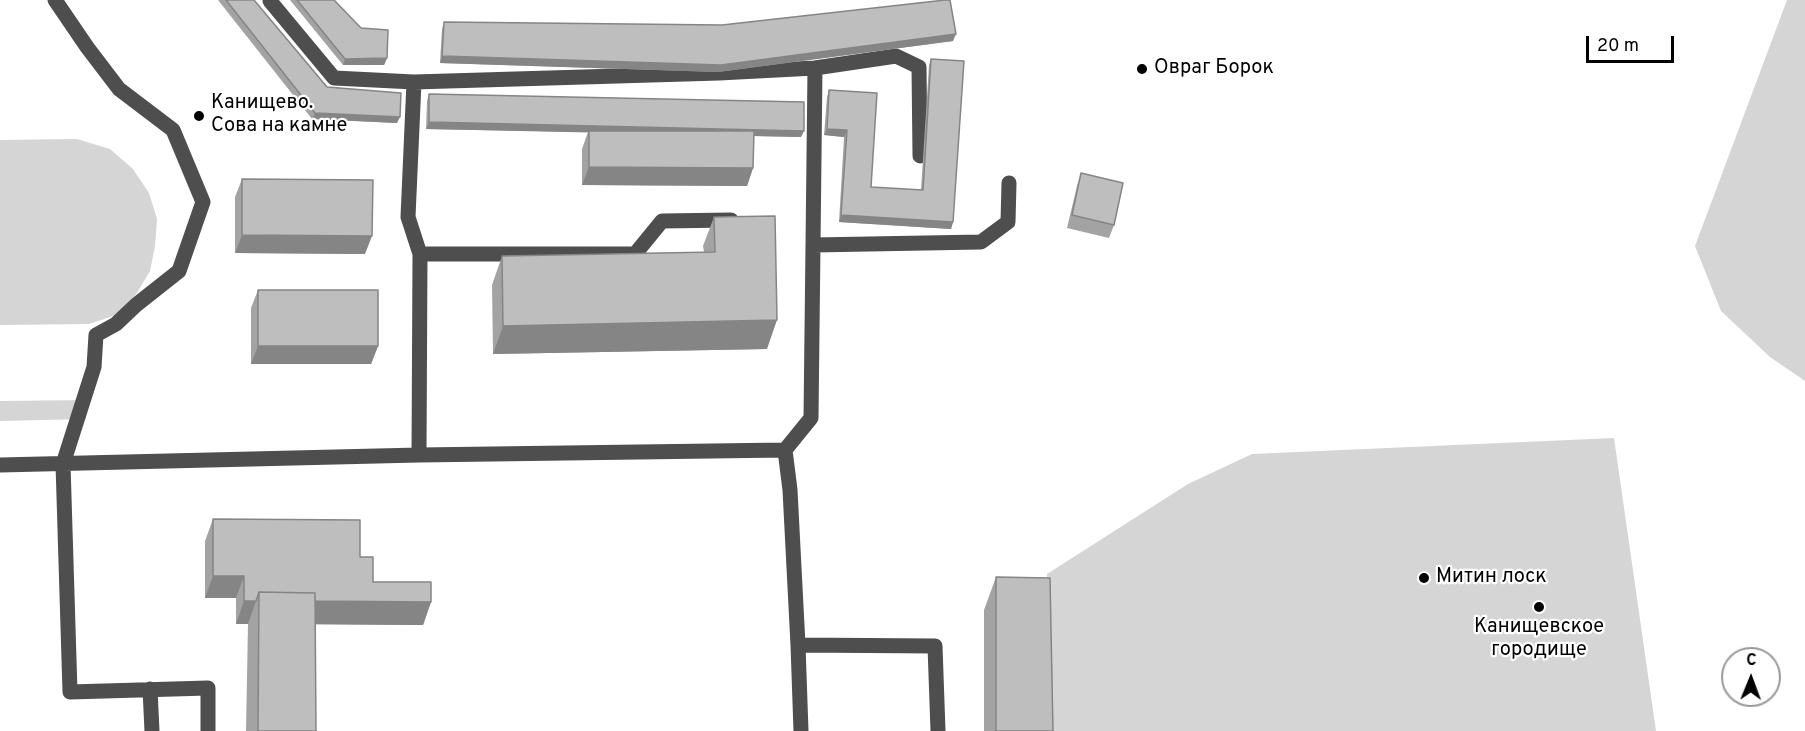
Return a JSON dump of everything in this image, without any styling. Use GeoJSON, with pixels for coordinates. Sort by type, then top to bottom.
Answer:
{"type":"FeatureCollection","features":[{"type":"Feature","properties":{"kind":"street"},"geometry":{"type":"LineString","coordinates":[[56,0],[87,47],[119,89],[173,130],[204,202],[179,271],[116,324],[96,335],[94,367],[63,464],[69,692],[208,688],[208,731]]}},
{"type":"Feature","properties":{"kind":"street"},"geometry":{"type":"LineString","coordinates":[[270,1],[334,78],[414,82],[719,74],[815,68],[896,56],[919,67],[920,156]]}},
{"type":"Feature","properties":{"kind":"street"},"geometry":{"type":"LineString","coordinates":[[801,731],[790,490],[785,450],[811,418],[815,68]]}},
{"type":"Feature","properties":{"kind":"street"},"geometry":{"type":"LineString","coordinates":[[414,82],[408,217],[420,254],[419,455]]}},
{"type":"Feature","properties":{"kind":"street"},"geometry":{"type":"LineString","coordinates":[[813,245],[981,242],[1008,222],[1009,183]]}},
{"type":"Feature","properties":{"kind":"street"},"geometry":{"type":"LineString","coordinates":[[420,254],[635,254],[662,221],[746,219]]}},
{"type":"Feature","properties":{"kind":"street"},"geometry":{"type":"LineString","coordinates":[[0,465],[419,455],[785,450]]}},
{"type":"Feature","properties":{"kind":"street"},"geometry":{"type":"LineString","coordinates":[[798,645],[935,646],[938,731]]}},
{"type":"Feature","properties":{"kind":"street"},"geometry":{"type":"LineString","coordinates":[[150,689],[152,731]]}},
{"type":"Feature","properties":{"kind":"shaded area"},"geometry":{"type":"Polygon","coordinates":[[[1787,0],[1805,0],[1805,381],[1770,357],[1721,311],[1695,246],[1787,0]]]}},
{"type":"Feature","properties":{"kind":"shaded area"},"geometry":{"type":"Polygon","coordinates":[[[77,139],[110,149],[133,169],[149,193],[157,219],[150,271],[137,293],[116,315],[89,324],[0,325],[0,140],[77,139]]]}},
{"type":"Feature","properties":{"kind":"shaded area"},"geometry":{"type":"Polygon","coordinates":[[[85,400],[86,419],[0,421],[0,401],[85,400]]]}},
{"type":"Feature","properties":{"kind":"shaded area"},"geometry":{"type":"Polygon","coordinates":[[[1614,438],[1656,731],[1049,731],[1047,574],[1188,484],[1252,454],[1614,438]]]}},
{"type":"Feature","properties":{"kind":"building"},"geometry":{"type":"Polygon","coordinates":[[[226,0],[254,0],[327,87],[401,93],[400,117],[315,113],[226,0]]]}},
{"type":"Feature","properties":{"kind":"building"},"geometry":{"type":"Polygon","coordinates":[[[297,0],[334,0],[361,28],[388,30],[387,58],[345,59],[297,0]]]}},
{"type":"Feature","properties":{"kind":"building"},"geometry":{"type":"Polygon","coordinates":[[[950,0],[956,34],[721,65],[442,56],[444,22],[722,25],[950,0]]]}},
{"type":"Feature","properties":{"kind":"building"},"geometry":{"type":"Polygon","coordinates":[[[931,59],[964,61],[953,222],[841,215],[847,130],[827,129],[829,90],[877,93],[871,187],[923,190],[931,59]]]}},
{"type":"Feature","properties":{"kind":"building"},"geometry":{"type":"Polygon","coordinates":[[[429,94],[804,102],[804,131],[429,122],[429,94]]]}},
{"type":"Feature","properties":{"kind":"building"},"geometry":{"type":"Polygon","coordinates":[[[589,131],[754,131],[753,168],[589,167],[589,131]]]}},
{"type":"Feature","properties":{"kind":"building"},"geometry":{"type":"Polygon","coordinates":[[[1081,173],[1123,183],[1114,225],[1072,215],[1081,173]]]}},
{"type":"Feature","properties":{"kind":"building"},"geometry":{"type":"Polygon","coordinates":[[[242,179],[373,180],[372,236],[242,235],[242,179]]]}},
{"type":"Feature","properties":{"kind":"building"},"geometry":{"type":"Polygon","coordinates":[[[775,216],[777,320],[503,326],[502,256],[715,252],[714,217],[775,216]]]}},
{"type":"Feature","properties":{"kind":"building"},"geometry":{"type":"Polygon","coordinates":[[[258,290],[378,290],[378,346],[258,346],[258,290]]]}},
{"type":"Feature","properties":{"kind":"building"},"geometry":{"type":"Polygon","coordinates":[[[213,519],[360,520],[360,557],[373,557],[373,582],[431,582],[431,602],[315,601],[315,593],[259,592],[256,601],[244,601],[244,576],[213,576],[213,519]]]}},
{"type":"Feature","properties":{"kind":"building"},"geometry":{"type":"Polygon","coordinates":[[[996,577],[1050,578],[1053,731],[996,731],[996,577]]]}},
{"type":"Feature","properties":{"kind":"building"},"geometry":{"type":"Polygon","coordinates":[[[259,592],[315,593],[316,731],[258,731],[259,592]]]}},
{"type":"Feature","properties":{"kind":"place","name":"Овраг Борок"},"geometry":{"type":"Point","coordinates":[1142,69]}},
{"type":"Feature","properties":{"kind":"place","name":"Канищево. Сова на камне"},"geometry":{"type":"Point","coordinates":[199,116]}},
{"type":"Feature","properties":{"kind":"place","name":"Митин лоск"},"geometry":{"type":"Point","coordinates":[1424,578]}},
{"type":"Feature","properties":{"kind":"place","name":"Канищевское городище"},"geometry":{"type":"Point","coordinates":[1539,607]}}]}
